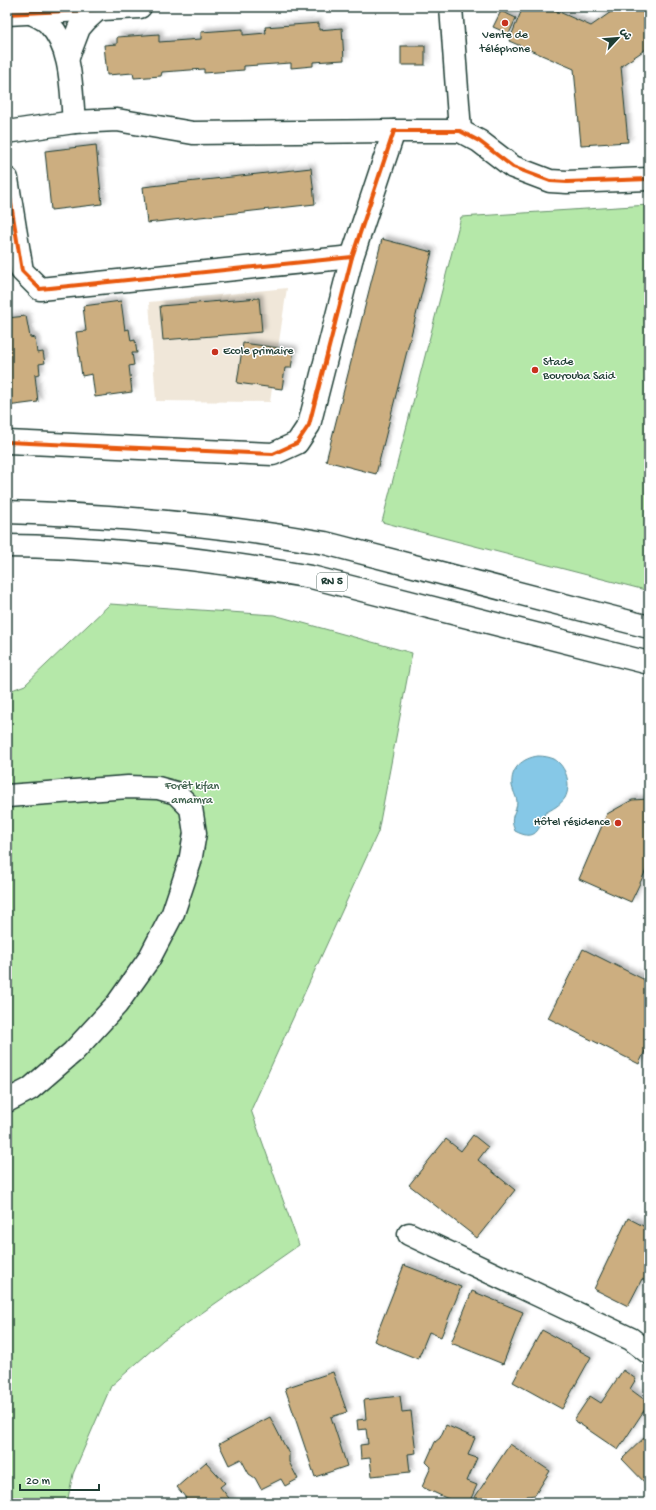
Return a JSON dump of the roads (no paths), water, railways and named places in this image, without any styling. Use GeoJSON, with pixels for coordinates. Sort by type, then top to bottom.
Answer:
{"type":"FeatureCollection","features":[{"type":"Feature","properties":{"kind":"street"},"geometry":{"type":"LineString","coordinates":[[7,14],[140,7]]}},
{"type":"Feature","properties":{"kind":"street"},"geometry":{"type":"LineString","coordinates":[[451,7],[460,131]]}},
{"type":"Feature","properties":{"kind":"street"},"geometry":{"type":"LineString","coordinates":[[68,57],[79,28],[97,10]]}},
{"type":"Feature","properties":{"kind":"street"},"geometry":{"type":"LineString","coordinates":[[31,13],[52,27],[68,57],[74,122]]}},
{"type":"Feature","properties":{"kind":"street"},"geometry":{"type":"LineString","coordinates":[[7,132],[74,122],[117,120],[193,133],[460,131],[479,141],[513,167],[550,180],[567,182],[649,179]]}},
{"type":"Feature","properties":{"kind":"street"},"geometry":{"type":"LineString","coordinates":[[7,442],[273,454],[297,444],[309,425],[352,256],[394,131]]}},
{"type":"Feature","properties":{"kind":"street"},"geometry":{"type":"LineString","coordinates":[[7,179],[22,270],[40,289],[352,256]]}},
{"type":"Feature","properties":{"kind":"street"},"geometry":{"type":"LineString","coordinates":[[7,512],[133,519],[276,535],[311,541],[649,627]]}},
{"type":"Feature","properties":{"kind":"street","name":"RN 5"},"geometry":{"type":"LineString","coordinates":[[7,546],[126,553],[260,568],[311,577],[649,663]]}},
{"type":"Feature","properties":{"kind":"street"},"geometry":{"type":"LineString","coordinates":[[7,796],[128,787],[158,788],[176,793],[191,808],[196,833],[190,862],[173,913],[148,959],[117,1004],[74,1052],[30,1089],[7,1101]]}},
{"type":"Feature","properties":{"kind":"street"},"geometry":{"type":"LineString","coordinates":[[409,1234],[631,1339],[649,1353]]}},
{"type":"Feature","properties":{"kind":"water"},"geometry":{"type":"Polygon","coordinates":[[[538,756],[554,759],[562,766],[567,776],[568,787],[565,798],[556,807],[545,813],[541,825],[536,832],[532,835],[528,835],[515,831],[513,826],[512,821],[517,801],[512,786],[512,780],[515,769],[519,765],[527,759],[538,756]]]}},
{"type":"Feature","properties":{"kind":"place","name":"Vente de téléphone"},"geometry":{"type":"Point","coordinates":[505,23]}},
{"type":"Feature","properties":{"kind":"place","name":"Ecole primaire"},"geometry":{"type":"Point","coordinates":[215,352]}},
{"type":"Feature","properties":{"kind":"place","name":"Stade Bourouba Said"},"geometry":{"type":"Point","coordinates":[535,370]}},
{"type":"Feature","properties":{"kind":"place","name":"Hôtel résidence"},"geometry":{"type":"Point","coordinates":[618,823]}},
{"type":"Feature","properties":{"kind":"park label","name":"Forêt kifan amamra"},"geometry":{"type":"Point","coordinates":[192,794]}}]}
